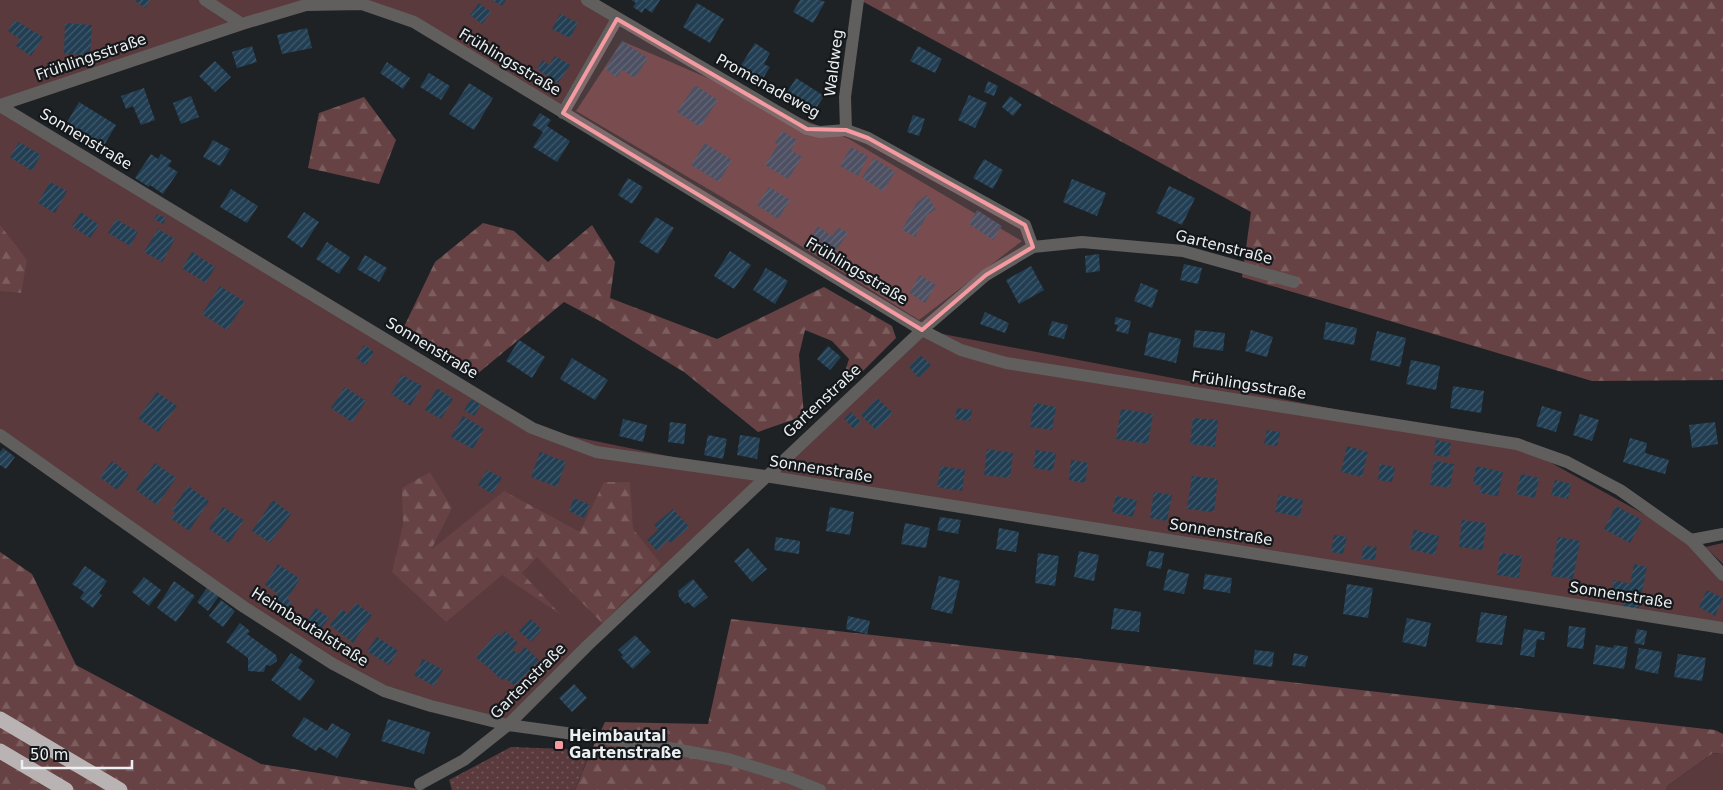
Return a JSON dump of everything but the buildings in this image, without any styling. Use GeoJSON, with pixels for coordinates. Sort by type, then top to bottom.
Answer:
{"type":"FeatureCollection","features":[{"type":"Feature","properties":{"kind":"highway"},"geometry":{"type":"LineString","coordinates":[[0,720],[120,790]]}},
{"type":"Feature","properties":{"kind":"highway"},"geometry":{"type":"LineString","coordinates":[[0,751],[66,790]]}},
{"type":"Feature","properties":{"kind":"street"},"geometry":{"type":"LineString","coordinates":[[205,0],[242,24]]}},
{"type":"Feature","properties":{"kind":"street","name":"Promenadeweg"},"geometry":{"type":"LineString","coordinates":[[587,0],[807,129],[820,132],[846,130],[868,138],[1025,225],[1033,247]]}},
{"type":"Feature","properties":{"kind":"street","name":"Waldweg"},"geometry":{"type":"LineString","coordinates":[[846,130],[844,97],[858,0]]}},
{"type":"Feature","properties":{"kind":"street","name":"Frühlingsstraße"},"geometry":{"type":"LineString","coordinates":[[0,105],[242,24],[306,5],[362,4],[414,22],[922,330],[961,350],[1006,363],[1517,444],[1567,462],[1620,490],[1691,540],[1723,575]]}},
{"type":"Feature","properties":{"kind":"street"},"geometry":{"type":"LineString","coordinates":[[563,113],[617,19]]}},
{"type":"Feature","properties":{"kind":"street","name":"Sonnenstraße"},"geometry":{"type":"LineString","coordinates":[[0,105],[532,428],[596,452],[765,476],[1723,628]]}},
{"type":"Feature","properties":{"kind":"street","name":"Gartenstraße"},"geometry":{"type":"LineString","coordinates":[[420,784],[464,760],[508,726],[587,646],[765,476],[922,330],[986,275],[1033,247],[1082,242],[1183,251],[1294,282]]}},
{"type":"Feature","properties":{"kind":"street","name":"Heimbautalstraße"},"geometry":{"type":"LineString","coordinates":[[0,435],[244,607],[333,664],[384,690],[431,706],[508,726],[653,745],[728,759],[790,778],[820,790]]}},
{"type":"Feature","properties":{"kind":"street"},"geometry":{"type":"LineString","coordinates":[[1691,540],[1723,534]]}},
{"type":"Feature","properties":{"kind":"highlighted area"},"geometry":{"type":"Polygon","coordinates":[[[617,19],[807,129],[846,130],[868,138],[1025,225],[1033,247],[986,275],[922,330],[563,113],[617,19]]]}},
{"type":"Feature","properties":{"kind":"shaded area"},"geometry":{"type":"Polygon","coordinates":[[[0,0],[587,0],[617,19],[563,113],[414,22],[362,4],[306,5],[0,105],[0,0]]]}},
{"type":"Feature","properties":{"kind":"shaded area"},"geometry":{"type":"Polygon","coordinates":[[[622,41],[849,139],[1022,241],[919,320],[737,206],[576,111],[622,41]]]}},
{"type":"Feature","properties":{"kind":"shaded area"},"geometry":{"type":"Polygon","coordinates":[[[0,106],[532,428],[765,476],[922,330],[1517,444],[1691,540],[1723,575],[1723,628],[765,477],[508,725],[351,674],[0,431],[0,106]]]}},
{"type":"Feature","properties":{"kind":"shaded area"},"geometry":{"type":"Polygon","coordinates":[[[1723,543],[1723,564],[1705,547],[1723,543]]]}},
{"type":"Feature","properties":{"kind":"shaded area"},"geometry":{"type":"Polygon","coordinates":[[[511,747],[591,750],[575,790],[452,790],[449,780],[511,747]]]}},
{"type":"Feature","properties":{"kind":"shaded area"},"geometry":{"type":"Polygon","coordinates":[[[1713,753],[1723,754],[1723,790],[1666,790],[1666,787],[1713,753]]]}},
{"type":"Feature","properties":{"kind":"green space"},"geometry":{"type":"Polygon","coordinates":[[[860,0],[1723,0],[1723,380],[1592,381],[1242,277],[1251,212],[860,0]]]}},
{"type":"Feature","properties":{"kind":"green space"},"geometry":{"type":"Polygon","coordinates":[[[364,97],[396,140],[379,184],[308,168],[319,113],[364,97]]]}},
{"type":"Feature","properties":{"kind":"green space"},"geometry":{"type":"Polygon","coordinates":[[[483,223],[514,231],[548,262],[592,225],[615,262],[610,298],[717,339],[824,287],[892,326],[896,338],[853,381],[844,375],[849,359],[832,341],[805,330],[799,355],[804,416],[758,432],[684,372],[598,320],[564,302],[476,375],[401,333],[435,262],[483,223]]]}},
{"type":"Feature","properties":{"kind":"green space"},"geometry":{"type":"Polygon","coordinates":[[[0,225],[27,260],[21,293],[0,291],[0,225]]]}},
{"type":"Feature","properties":{"kind":"green space"},"geometry":{"type":"Polygon","coordinates":[[[430,472],[452,508],[431,550],[504,491],[580,532],[604,482],[630,482],[633,529],[661,564],[603,624],[537,557],[522,573],[561,615],[502,575],[446,622],[392,572],[403,525],[402,488],[430,472]]]}},
{"type":"Feature","properties":{"kind":"green space"},"geometry":{"type":"Polygon","coordinates":[[[0,552],[32,574],[76,665],[261,764],[426,790],[0,790],[0,552]]]}},
{"type":"Feature","properties":{"kind":"green space"},"geometry":{"type":"Polygon","coordinates":[[[731,619],[1715,730],[1723,734],[1723,754],[1713,753],[1666,787],[1666,790],[575,790],[605,722],[708,724],[731,619]]]}},
{"type":"Feature","properties":{"kind":"place","name":"Heimbautal Gartenstraße"},"geometry":{"type":"Point","coordinates":[559,745]}}]}
